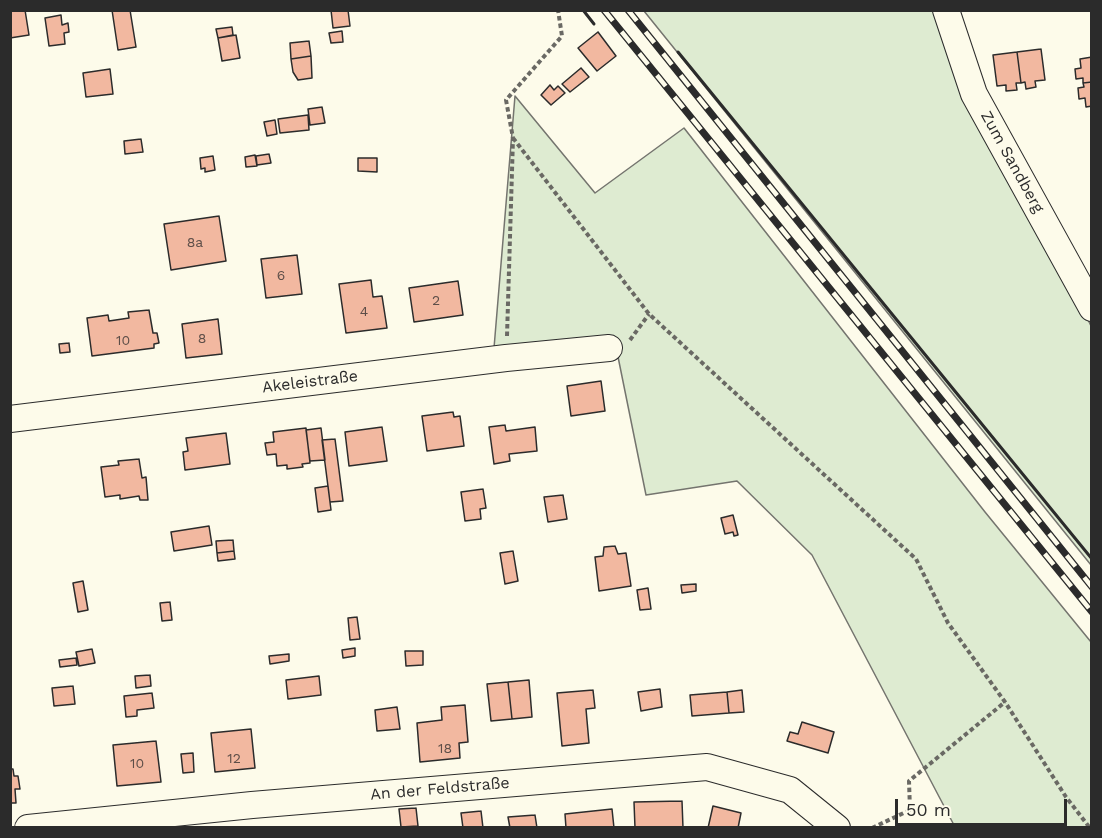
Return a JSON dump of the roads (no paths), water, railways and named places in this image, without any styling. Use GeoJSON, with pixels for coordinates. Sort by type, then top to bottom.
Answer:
{"type":"FeatureCollection","features":[{"type":"Feature","properties":{"kind":"street","name":"Zum Sandberg"},"geometry":{"type":"LineString","coordinates":[[946,10],[974,94],[1084,280],[1092,308]]}},
{"type":"Feature","properties":{"kind":"street","name":"Akeleistraße"},"geometry":{"type":"LineString","coordinates":[[10,419],[506,358],[609,348]]}},
{"type":"Feature","properties":{"kind":"street","name":"An der Feldstraße"},"geometry":{"type":"LineString","coordinates":[[28,828],[264,804],[707,768],[790,790],[837,828]]}},
{"type":"Feature","properties":{"kind":"railway"},"geometry":{"type":"LineString","coordinates":[[604,10],[1092,612]]}},
{"type":"Feature","properties":{"kind":"railway"},"geometry":{"type":"LineString","coordinates":[[628,10],[1092,587]]}}]}
